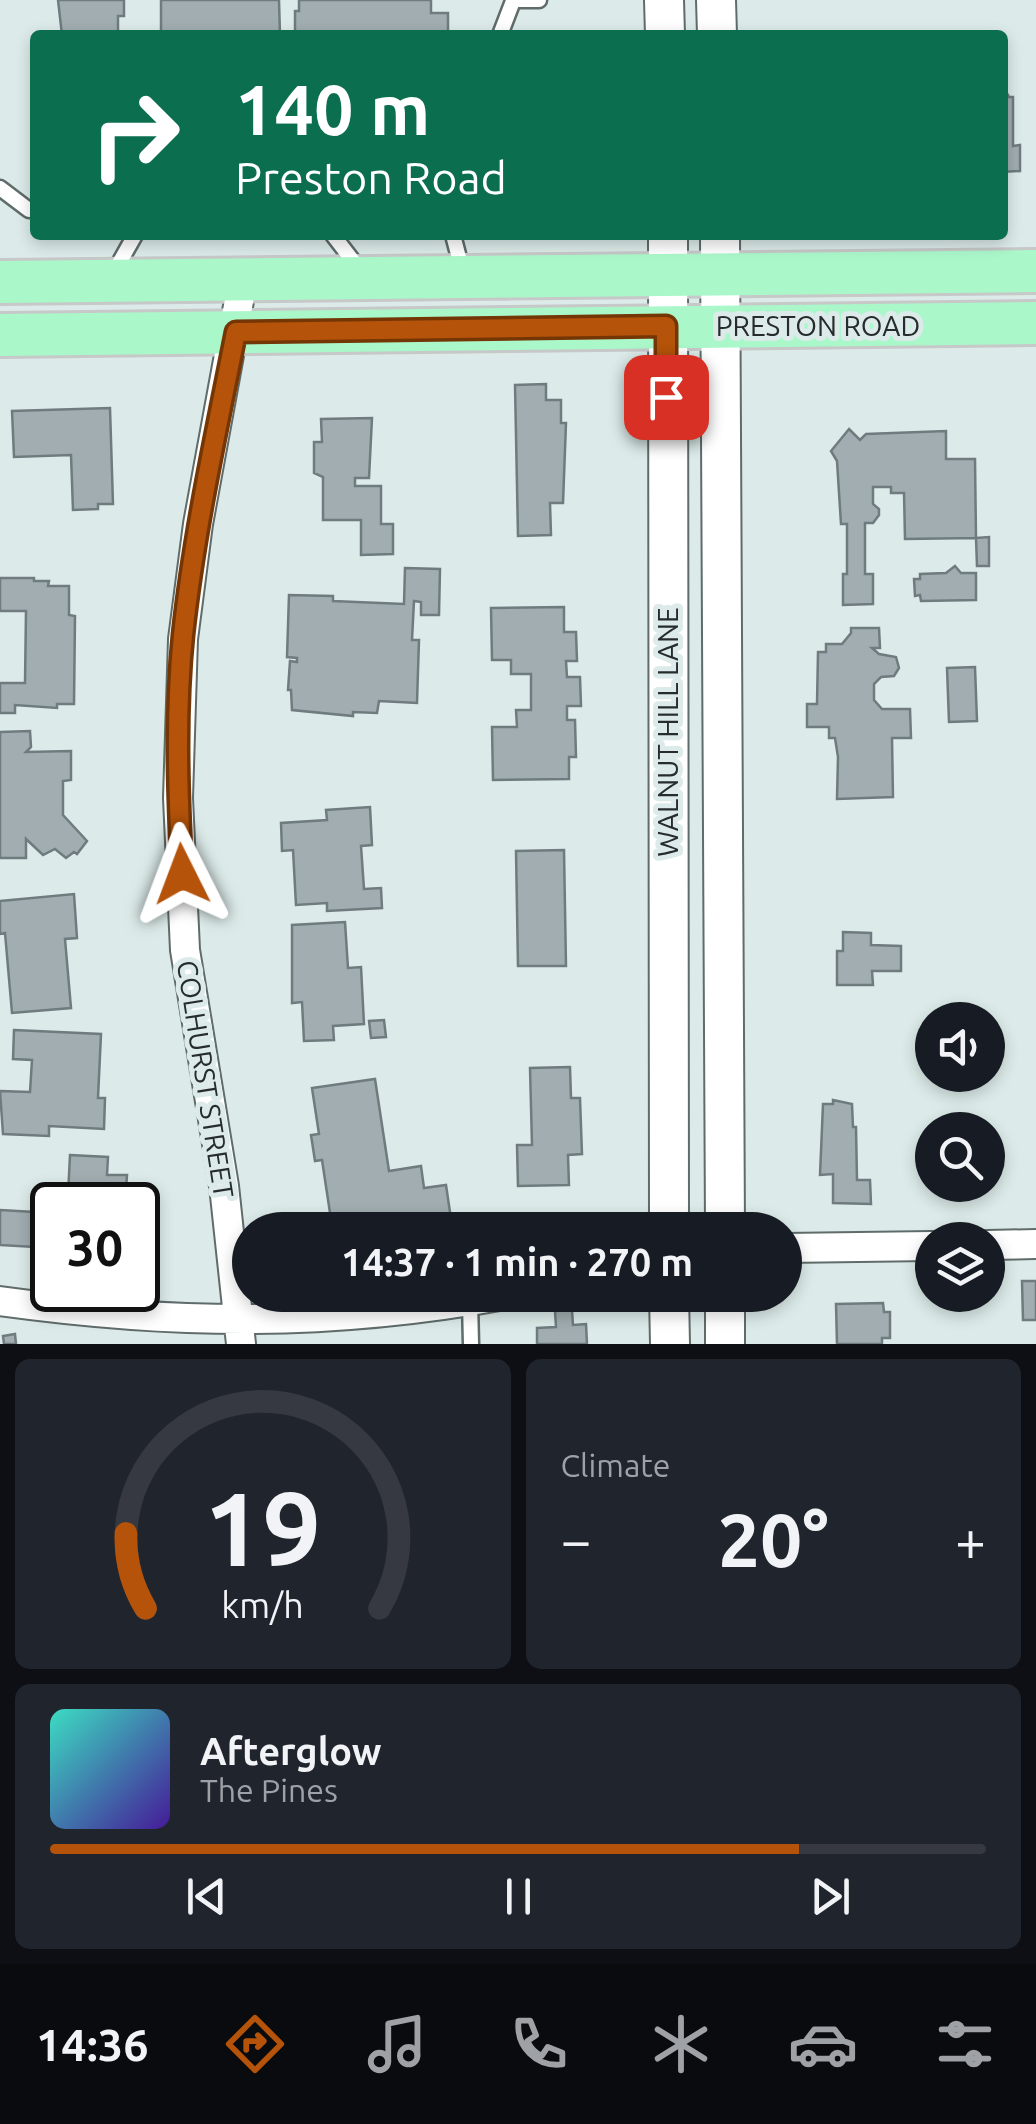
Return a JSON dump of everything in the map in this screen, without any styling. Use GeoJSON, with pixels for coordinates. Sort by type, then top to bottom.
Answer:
{"type":"FeatureCollection","features":[{"type":"Feature","properties":{"kind":"main road"},"geometry":{"type":"LineString","coordinates":[[664,0],[665,30]]}},
{"type":"Feature","properties":{"kind":"main road"},"geometry":{"type":"LineString","coordinates":[[716,0],[716,30]]}},
{"type":"Feature","properties":{"kind":"main road","name":"PRESTON ROAD"},"geometry":{"type":"LineString","coordinates":[[0,282],[464,277],[667,255],[720,254],[1036,271]]}},
{"type":"Feature","properties":{"kind":"main road","name":"WALNUT HILL LANE"},"geometry":{"type":"LineString","coordinates":[[720,254],[724,1212]]}},
{"type":"Feature","properties":{"kind":"main road","name":"WALNUT HILL LANE"},"geometry":{"type":"LineString","coordinates":[[667,255],[669,1212]]}},
{"type":"Feature","properties":{"kind":"main road","name":"PRESTON ROAD"},"geometry":{"type":"LineString","coordinates":[[0,335],[1036,323]]}},
{"type":"Feature","properties":{"kind":"main road"},"geometry":{"type":"LineString","coordinates":[[670,1312],[670,1344]]}},
{"type":"Feature","properties":{"kind":"main road"},"geometry":{"type":"LineString","coordinates":[[725,1312],[725,1344]]}},
{"type":"Feature","properties":{"kind":"street","name":"COLHURST STREET"},"geometry":{"type":"LineString","coordinates":[[240,1333],[224,1186],[185,950],[178,798],[183,639],[198,524],[243,279]]}},
{"type":"Feature","properties":{"kind":"street"},"geometry":{"type":"LineString","coordinates":[[1005,1245],[1036,1244]]}},
{"type":"Feature","properties":{"kind":"street"},"geometry":{"type":"LineString","coordinates":[[802,1248],[915,1246]]}},
{"type":"Feature","properties":{"kind":"street"},"geometry":{"type":"LineString","coordinates":[[0,1301],[240,1333],[385,1312]]}},
{"type":"Feature","properties":{"kind":"lane"},"geometry":{"type":"LineString","coordinates":[[502,30],[513,0],[539,0]]}},
{"type":"Feature","properties":{"kind":"lane"},"geometry":{"type":"LineString","coordinates":[[0,188],[30,210]]}},
{"type":"Feature","properties":{"kind":"lane"},"geometry":{"type":"LineString","coordinates":[[110,281],[132,240]]}},
{"type":"Feature","properties":{"kind":"lane"},"geometry":{"type":"LineString","coordinates":[[337,240],[367,278]]}},
{"type":"Feature","properties":{"kind":"lane"},"geometry":{"type":"LineString","coordinates":[[455,240],[464,277]]}},
{"type":"Feature","properties":{"kind":"lane"},"geometry":{"type":"LineString","coordinates":[[470,1312],[471,1344]]}},
{"type":"Feature","properties":{"kind":"building"},"geometry":{"type":"Polygon","coordinates":[[[58,0],[124,0],[124,16],[118,16],[118,30],[61,30],[58,0]]]}},
{"type":"Feature","properties":{"kind":"building"},"geometry":{"type":"Polygon","coordinates":[[[161,0],[279,0],[280,30],[161,30],[161,0]]]}},
{"type":"Feature","properties":{"kind":"building"},"geometry":{"type":"Polygon","coordinates":[[[299,0],[431,0],[431,13],[448,13],[448,30],[295,30],[295,11],[299,11],[299,0]]]}},
{"type":"Feature","properties":{"kind":"building"},"geometry":{"type":"Polygon","coordinates":[[[1008,95],[1013,97],[1013,146],[1020,145],[1020,171],[1008,172],[1008,95]]]}},
{"type":"Feature","properties":{"kind":"building"},"geometry":{"type":"Polygon","coordinates":[[[546,384],[546,400],[561,400],[561,423],[566,423],[563,503],[550,503],[551,535],[518,536],[515,385],[546,384]]]}},
{"type":"Feature","properties":{"kind":"building"},"geometry":{"type":"Polygon","coordinates":[[[110,408],[113,504],[73,510],[71,455],[14,457],[12,411],[110,408]]]}},
{"type":"Feature","properties":{"kind":"building"},"geometry":{"type":"Polygon","coordinates":[[[372,418],[369,478],[355,478],[355,486],[381,486],[381,524],[393,524],[393,554],[361,555],[361,520],[323,520],[323,477],[314,473],[314,442],[322,442],[321,419],[372,418]]]}},
{"type":"Feature","properties":{"kind":"building"},"geometry":{"type":"Polygon","coordinates":[[[849,429],[860,440],[866,434],[946,431],[946,459],[975,459],[976,538],[905,539],[904,493],[891,493],[891,487],[873,487],[873,504],[879,515],[873,523],[865,523],[865,574],[873,574],[873,604],[843,605],[847,524],[841,524],[837,461],[831,451],[849,429]]]}},
{"type":"Feature","properties":{"kind":"building"},"geometry":{"type":"Polygon","coordinates":[[[989,537],[989,566],[977,566],[976,538],[989,537]]]}},
{"type":"Feature","properties":{"kind":"building"},"geometry":{"type":"Polygon","coordinates":[[[955,566],[961,573],[976,573],[976,600],[921,601],[920,595],[915,596],[914,579],[920,579],[920,574],[946,573],[955,566]]]}},
{"type":"Feature","properties":{"kind":"building"},"geometry":{"type":"Polygon","coordinates":[[[405,568],[440,569],[439,615],[421,615],[421,602],[414,601],[412,640],[419,640],[417,703],[379,701],[377,713],[353,712],[353,716],[292,710],[288,690],[290,661],[297,662],[297,658],[287,657],[289,595],[404,604],[405,568]]]}},
{"type":"Feature","properties":{"kind":"building"},"geometry":{"type":"Polygon","coordinates":[[[0,578],[34,578],[49,581],[48,586],[69,586],[69,615],[75,616],[74,704],[57,704],[57,708],[15,705],[15,713],[0,713],[0,683],[25,683],[26,611],[0,611],[0,578]]]}},
{"type":"Feature","properties":{"kind":"building"},"geometry":{"type":"Polygon","coordinates":[[[564,607],[564,632],[576,632],[577,661],[566,661],[567,677],[580,677],[581,706],[567,706],[567,720],[575,720],[576,757],[569,757],[569,779],[493,780],[492,727],[517,727],[516,710],[531,710],[531,674],[511,674],[511,660],[492,660],[491,608],[564,607]]]}},
{"type":"Feature","properties":{"kind":"building"},"geometry":{"type":"Polygon","coordinates":[[[851,628],[879,628],[880,648],[872,648],[879,654],[896,657],[899,668],[894,676],[881,677],[874,684],[874,700],[882,709],[910,709],[911,738],[892,738],[893,797],[837,799],[835,738],[829,738],[829,727],[807,727],[807,704],[817,704],[818,652],[826,652],[826,644],[842,644],[851,628]]]}},
{"type":"Feature","properties":{"kind":"building"},"geometry":{"type":"Polygon","coordinates":[[[975,667],[977,721],[949,722],[947,668],[975,667]]]}},
{"type":"Feature","properties":{"kind":"building"},"geometry":{"type":"Polygon","coordinates":[[[30,731],[31,747],[26,752],[71,751],[71,780],[63,781],[63,815],[87,841],[77,854],[66,858],[55,849],[43,855],[26,839],[26,858],[0,858],[0,732],[30,731]]]}},
{"type":"Feature","properties":{"kind":"building"},"geometry":{"type":"Polygon","coordinates":[[[370,807],[372,845],[361,846],[364,889],[381,888],[382,908],[327,911],[327,903],[296,905],[293,850],[282,851],[281,823],[327,820],[326,810],[370,807]]]}},
{"type":"Feature","properties":{"kind":"building"},"geometry":{"type":"Polygon","coordinates":[[[564,850],[566,966],[518,966],[516,851],[564,850]]]}},
{"type":"Feature","properties":{"kind":"building"},"geometry":{"type":"Polygon","coordinates":[[[74,894],[77,938],[65,939],[71,1008],[12,1013],[5,933],[0,934],[0,901],[74,894]]]}},
{"type":"Feature","properties":{"kind":"building"},"geometry":{"type":"Polygon","coordinates":[[[345,922],[348,968],[361,967],[364,1024],[333,1026],[334,1040],[304,1041],[302,1002],[292,1003],[292,925],[345,922]]]}},
{"type":"Feature","properties":{"kind":"building"},"geometry":{"type":"Polygon","coordinates":[[[843,932],[871,933],[871,945],[901,946],[901,971],[872,971],[873,985],[837,985],[837,951],[843,951],[843,932]]]}},
{"type":"Feature","properties":{"kind":"building"},"geometry":{"type":"Polygon","coordinates":[[[384,1020],[386,1037],[371,1038],[369,1021],[384,1020]]]}},
{"type":"Feature","properties":{"kind":"building"},"geometry":{"type":"Polygon","coordinates":[[[14,1030],[101,1034],[98,1098],[105,1098],[104,1129],[49,1126],[49,1136],[3,1134],[0,1091],[30,1092],[32,1060],[13,1059],[14,1030]]]}},
{"type":"Feature","properties":{"kind":"building"},"geometry":{"type":"Polygon","coordinates":[[[570,1067],[571,1098],[580,1098],[582,1154],[568,1155],[569,1185],[518,1186],[517,1145],[532,1145],[530,1068],[570,1067]]]}},
{"type":"Feature","properties":{"kind":"building"},"geometry":{"type":"Polygon","coordinates":[[[375,1079],[389,1171],[421,1166],[424,1188],[446,1185],[450,1212],[330,1212],[322,1160],[315,1161],[311,1135],[319,1134],[312,1088],[375,1079]]]}},
{"type":"Feature","properties":{"kind":"building"},"geometry":{"type":"Polygon","coordinates":[[[833,1100],[852,1104],[857,1180],[870,1180],[871,1204],[833,1203],[833,1174],[820,1175],[823,1104],[833,1104],[833,1100]]]}},
{"type":"Feature","properties":{"kind":"building"},"geometry":{"type":"Polygon","coordinates":[[[70,1155],[108,1157],[107,1175],[127,1175],[127,1182],[69,1182],[70,1155]]]}},
{"type":"Feature","properties":{"kind":"building"},"geometry":{"type":"Polygon","coordinates":[[[0,1210],[30,1212],[30,1247],[0,1245],[0,1210]]]}},
{"type":"Feature","properties":{"kind":"building"},"geometry":{"type":"Polygon","coordinates":[[[1022,1281],[1036,1281],[1036,1320],[1023,1320],[1022,1281]]]}},
{"type":"Feature","properties":{"kind":"building"},"geometry":{"type":"Polygon","coordinates":[[[883,1303],[884,1312],[890,1312],[890,1338],[882,1338],[882,1344],[837,1344],[836,1304],[883,1303]]]}},
{"type":"Feature","properties":{"kind":"building"},"geometry":{"type":"Polygon","coordinates":[[[555,1312],[572,1312],[573,1325],[586,1324],[587,1344],[537,1344],[537,1328],[556,1327],[555,1312]]]}},
{"type":"Feature","properties":{"kind":"building"},"geometry":{"type":"Polygon","coordinates":[[[15,1334],[16,1344],[4,1344],[3,1336],[15,1334]]]}},
{"type":"Feature","properties":{"kind":"route"},"geometry":{"type":"LineString","coordinates":[[182,874],[178,798],[183,639],[198,524],[236,332],[666,326],[666,397]]}}]}
